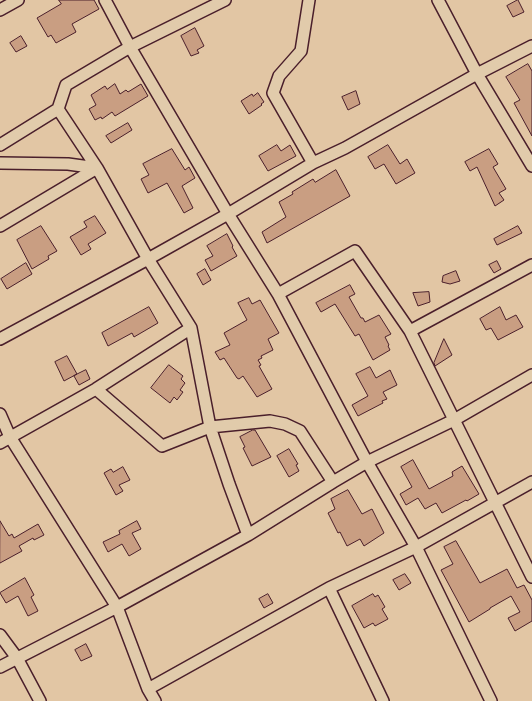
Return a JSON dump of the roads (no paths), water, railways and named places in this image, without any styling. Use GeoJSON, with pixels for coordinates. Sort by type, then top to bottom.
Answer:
{"type":"FeatureCollection","features":[{"type":"Feature","properties":{"kind":"street"},"geometry":{"type":"LineString","coordinates":[[0,10],[18,0]]}},
{"type":"Feature","properties":{"kind":"street"},"geometry":{"type":"LineString","coordinates":[[105,0],[130,47],[228,214],[278,294],[367,462],[416,547],[491,701]]}},
{"type":"Feature","properties":{"kind":"street"},"geometry":{"type":"LineString","coordinates":[[0,145],[58,109],[66,85],[130,47],[225,0]]}},
{"type":"Feature","properties":{"kind":"street"},"geometry":{"type":"LineString","coordinates":[[309,0],[301,50],[279,76],[274,93],[312,163]]}},
{"type":"Feature","properties":{"kind":"street"},"geometry":{"type":"LineString","coordinates":[[438,0],[478,74],[530,159]]}},
{"type":"Feature","properties":{"kind":"street"},"geometry":{"type":"LineString","coordinates":[[0,339],[228,214],[312,163],[345,148],[478,74],[532,46]]}},
{"type":"Feature","properties":{"kind":"street"},"geometry":{"type":"LineString","coordinates":[[58,109],[97,168],[148,259],[192,328],[210,427],[248,534]]}},
{"type":"Feature","properties":{"kind":"street"},"geometry":{"type":"LineString","coordinates":[[0,163],[68,164],[97,168]]}},
{"type":"Feature","properties":{"kind":"street"},"geometry":{"type":"LineString","coordinates":[[0,226],[97,168]]}},
{"type":"Feature","properties":{"kind":"street"},"geometry":{"type":"LineString","coordinates":[[278,294],[354,251],[410,331],[532,577]]}},
{"type":"Feature","properties":{"kind":"street"},"geometry":{"type":"LineString","coordinates":[[410,331],[532,265]]}},
{"type":"Feature","properties":{"kind":"street"},"geometry":{"type":"LineString","coordinates":[[5,440],[96,389],[192,328]]}},
{"type":"Feature","properties":{"kind":"street"},"geometry":{"type":"LineString","coordinates":[[0,667],[117,606],[248,534],[367,462],[454,420],[532,375]]}},
{"type":"Feature","properties":{"kind":"street"},"geometry":{"type":"LineString","coordinates":[[96,389],[162,446],[210,427],[270,421],[285,424],[300,431],[333,482]]}},
{"type":"Feature","properties":{"kind":"street"},"geometry":{"type":"LineString","coordinates":[[0,414],[5,440],[117,606],[148,689],[155,701]]}},
{"type":"Feature","properties":{"kind":"street"},"geometry":{"type":"LineString","coordinates":[[148,689],[329,588],[416,547],[532,482]]}},
{"type":"Feature","properties":{"kind":"street"},"geometry":{"type":"LineString","coordinates":[[329,588],[382,701]]}},
{"type":"Feature","properties":{"kind":"street"},"geometry":{"type":"LineString","coordinates":[[0,635],[17,658],[40,701]]}}]}
